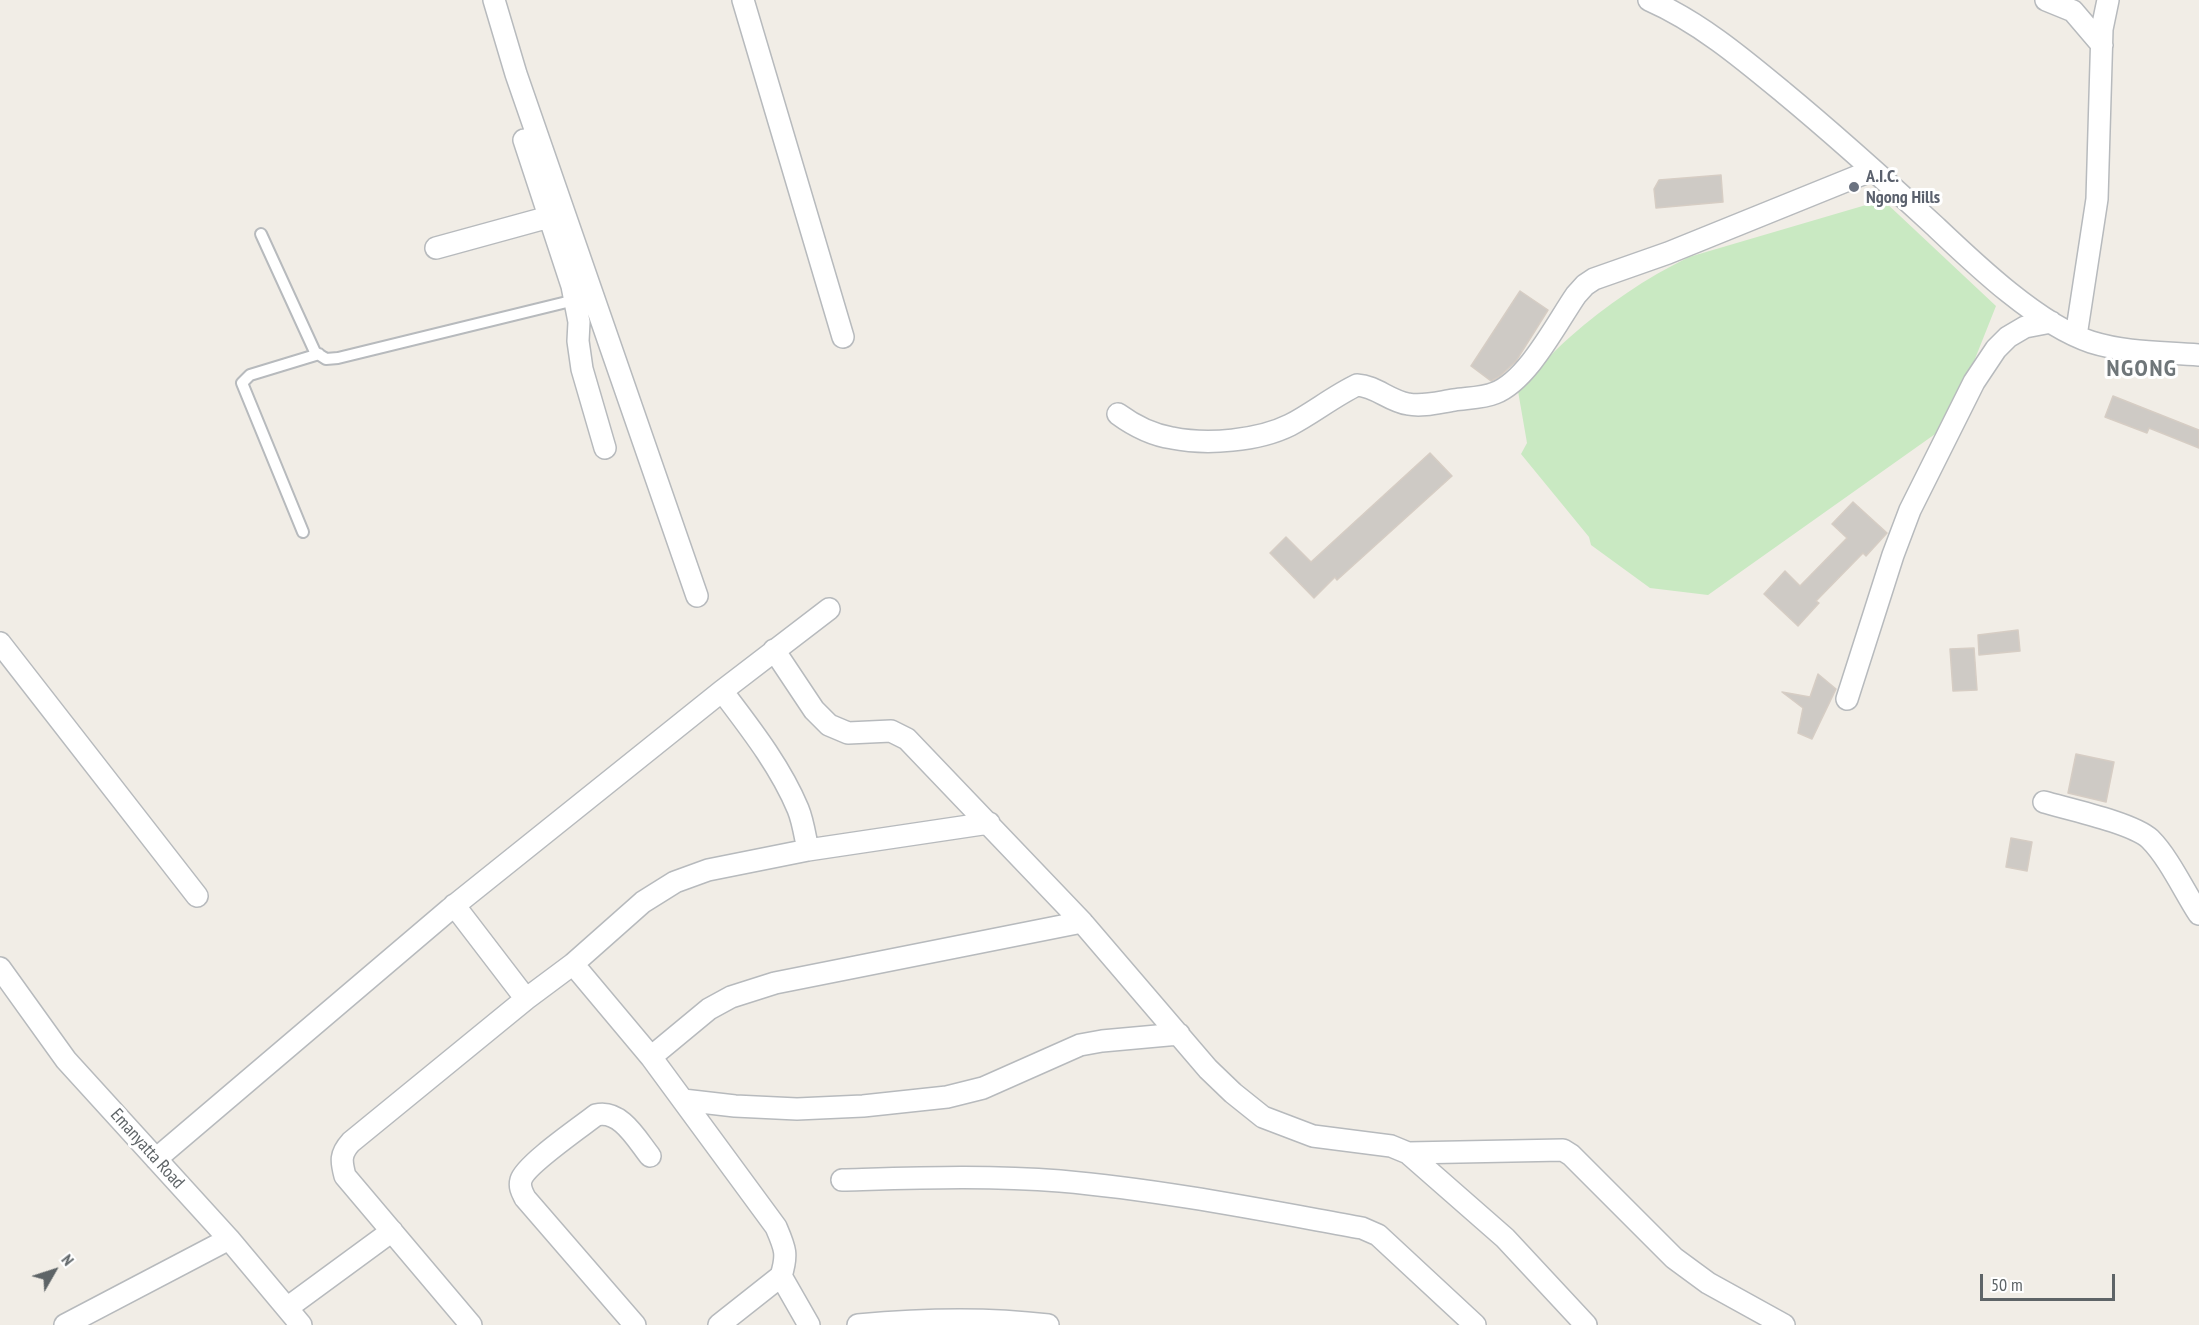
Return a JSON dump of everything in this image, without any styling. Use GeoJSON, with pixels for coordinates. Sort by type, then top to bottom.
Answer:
{"type":"FeatureCollection","features":[{"type":"Feature","properties":{"kind":"street"},"geometry":{"type":"LineString","coordinates":[[478,0],[574,300],[579,322],[578,341],[582,369],[605,448]]}},
{"type":"Feature","properties":{"kind":"street"},"geometry":{"type":"LineString","coordinates":[[494,0],[520,85],[697,596]]}},
{"type":"Feature","properties":{"kind":"street"},"geometry":{"type":"LineString","coordinates":[[743,0],[843,337]]}},
{"type":"Feature","properties":{"kind":"street"},"geometry":{"type":"LineString","coordinates":[[1649,0],[1717,40],[1816,119],[1983,271],[2051,322],[2092,343],[2127,350],[2199,355]]}},
{"type":"Feature","properties":{"kind":"street"},"geometry":{"type":"LineString","coordinates":[[2046,0],[2073,11],[2102,45]]}},
{"type":"Feature","properties":{"kind":"street"},"geometry":{"type":"LineString","coordinates":[[2076,336],[2097,198],[2102,28],[2108,0]]}},
{"type":"Feature","properties":{"kind":"street"},"geometry":{"type":"LineString","coordinates":[[1118,414],[1133,425],[1172,438],[1205,440],[1252,438],[1288,426],[1357,385],[1367,385],[1408,405],[1424,405],[1492,394],[1518,379],[1576,294],[1594,279],[1668,253],[1872,170]]}},
{"type":"Feature","properties":{"kind":"street"},"geometry":{"type":"LineString","coordinates":[[436,248],[549,218]]}},
{"type":"Feature","properties":{"kind":"street"},"geometry":{"type":"LineString","coordinates":[[1847,699],[1893,555],[1910,510],[1974,382],[1996,349],[2008,337],[2025,327],[2051,322]]}},
{"type":"Feature","properties":{"kind":"street"},"geometry":{"type":"LineString","coordinates":[[156,1159],[454,905],[722,691],[829,609]]}},
{"type":"Feature","properties":{"kind":"street"},"geometry":{"type":"LineString","coordinates":[[0,643],[197,896]]}},
{"type":"Feature","properties":{"kind":"street"},"geometry":{"type":"LineString","coordinates":[[774,650],[814,710],[829,725],[848,733],[891,731],[907,739],[1082,922],[1208,1070],[1263,1118],[1313,1136],[1391,1146],[1408,1153],[1505,1238],[1586,1325]]}},
{"type":"Feature","properties":{"kind":"street"},"geometry":{"type":"LineString","coordinates":[[722,691],[780,774],[798,810],[808,849]]}},
{"type":"Feature","properties":{"kind":"street"},"geometry":{"type":"LineString","coordinates":[[2044,802],[2133,829],[2149,838],[2199,914]]}},
{"type":"Feature","properties":{"kind":"street"},"geometry":{"type":"LineString","coordinates":[[471,1325],[345,1176],[342,1151],[351,1142],[526,999],[573,964],[643,902],[675,882],[708,870],[808,849],[989,823]]}},
{"type":"Feature","properties":{"kind":"street"},"geometry":{"type":"LineString","coordinates":[[454,905],[526,999]]}},
{"type":"Feature","properties":{"kind":"street"},"geometry":{"type":"LineString","coordinates":[[651,1058],[709,1009],[731,997],[775,983],[1082,922]]}},
{"type":"Feature","properties":{"kind":"street"},"geometry":{"type":"LineString","coordinates":[[573,964],[683,1100],[776,1227],[785,1246],[787,1260],[782,1276],[719,1325]]}},
{"type":"Feature","properties":{"kind":"street","name":"Emanyatta Road"},"geometry":{"type":"LineString","coordinates":[[0,968],[66,1060],[229,1239],[302,1325]]}},
{"type":"Feature","properties":{"kind":"street"},"geometry":{"type":"LineString","coordinates":[[683,1100],[735,1106],[797,1109],[863,1106],[947,1097],[983,1088],[1080,1046],[1101,1041],[1179,1034]]}},
{"type":"Feature","properties":{"kind":"street"},"geometry":{"type":"LineString","coordinates":[[635,1325],[525,1198],[520,1187],[522,1177],[530,1166],[596,1115],[605,1113],[613,1115],[650,1156]]}},
{"type":"Feature","properties":{"kind":"street"},"geometry":{"type":"LineString","coordinates":[[1408,1153],[1563,1150],[1571,1155],[1674,1258],[1708,1283],[1784,1325]]}},
{"type":"Feature","properties":{"kind":"street"},"geometry":{"type":"LineString","coordinates":[[842,1180],[940,1176],[1059,1181],[1172,1194],[1362,1228],[1378,1234],[1475,1325]]}},
{"type":"Feature","properties":{"kind":"street"},"geometry":{"type":"LineString","coordinates":[[287,1308],[392,1231]]}},
{"type":"Feature","properties":{"kind":"street"},"geometry":{"type":"LineString","coordinates":[[65,1325],[229,1239]]}},
{"type":"Feature","properties":{"kind":"street"},"geometry":{"type":"LineString","coordinates":[[782,1276],[809,1325]]}},
{"type":"Feature","properties":{"kind":"street"},"geometry":{"type":"LineString","coordinates":[[858,1325],[913,1320],[999,1319],[1047,1325]]}},
{"type":"Feature","properties":{"kind":"lane"},"geometry":{"type":"LineString","coordinates":[[261,234],[315,352],[326,359],[338,358],[574,300]]}},
{"type":"Feature","properties":{"kind":"lane"},"geometry":{"type":"LineString","coordinates":[[303,532],[242,383],[250,375],[319,354]]}},
{"type":"Feature","properties":{"kind":"green space"},"geometry":{"type":"Polygon","coordinates":[[[1883,200],[1996,306],[1965,384],[1938,432],[1708,595],[1650,588],[1591,545],[1589,537],[1521,454],[1527,443],[1518,391],[1556,350],[1584,325],[1612,303],[1673,265],[1689,257],[1883,200]]]}},
{"type":"Feature","properties":{"kind":"building"},"geometry":{"type":"Polygon","coordinates":[[[1721,175],[1723,202],[1656,208],[1654,189],[1659,180],[1721,175]]]}},
{"type":"Feature","properties":{"kind":"building"},"geometry":{"type":"Polygon","coordinates":[[[1520,291],[1548,310],[1516,361],[1491,381],[1471,366],[1520,291]]]}},
{"type":"Feature","properties":{"kind":"building"},"geometry":{"type":"Polygon","coordinates":[[[2113,396],[2199,430],[2199,448],[2149,428],[2147,433],[2105,417],[2113,396]]]}},
{"type":"Feature","properties":{"kind":"building"},"geometry":{"type":"Polygon","coordinates":[[[1430,453],[1452,476],[1337,580],[1335,577],[1314,598],[1270,553],[1286,537],[1311,562],[1430,453]]]}},
{"type":"Feature","properties":{"kind":"building"},"geometry":{"type":"Polygon","coordinates":[[[1853,502],[1887,533],[1866,556],[1863,553],[1816,601],[1819,603],[1798,626],[1764,594],[1785,571],[1800,586],[1847,538],[1832,524],[1853,502]]]}},
{"type":"Feature","properties":{"kind":"building"},"geometry":{"type":"Polygon","coordinates":[[[2018,630],[2020,651],[1979,655],[1978,635],[2018,630]]]}},
{"type":"Feature","properties":{"kind":"building"},"geometry":{"type":"Polygon","coordinates":[[[1974,648],[1977,690],[1953,691],[1950,649],[1974,648]]]}},
{"type":"Feature","properties":{"kind":"building"},"geometry":{"type":"Polygon","coordinates":[[[1818,674],[1836,689],[1812,739],[1798,733],[1803,708],[1782,692],[1810,697],[1818,674]]]}},
{"type":"Feature","properties":{"kind":"building"},"geometry":{"type":"Polygon","coordinates":[[[2076,754],[2114,762],[2106,802],[2068,793],[2076,754]]]}},
{"type":"Feature","properties":{"kind":"building"},"geometry":{"type":"Polygon","coordinates":[[[2011,838],[2032,842],[2027,871],[2006,867],[2011,838]]]}},
{"type":"Feature","properties":{"kind":"place","name":"A.I.C. Ngong Hills"},"geometry":{"type":"Point","coordinates":[1854,187]}},
{"type":"Feature","properties":{"kind":"district","name":"NGONG"},"geometry":{"type":"Point","coordinates":[2142,369]}}]}
